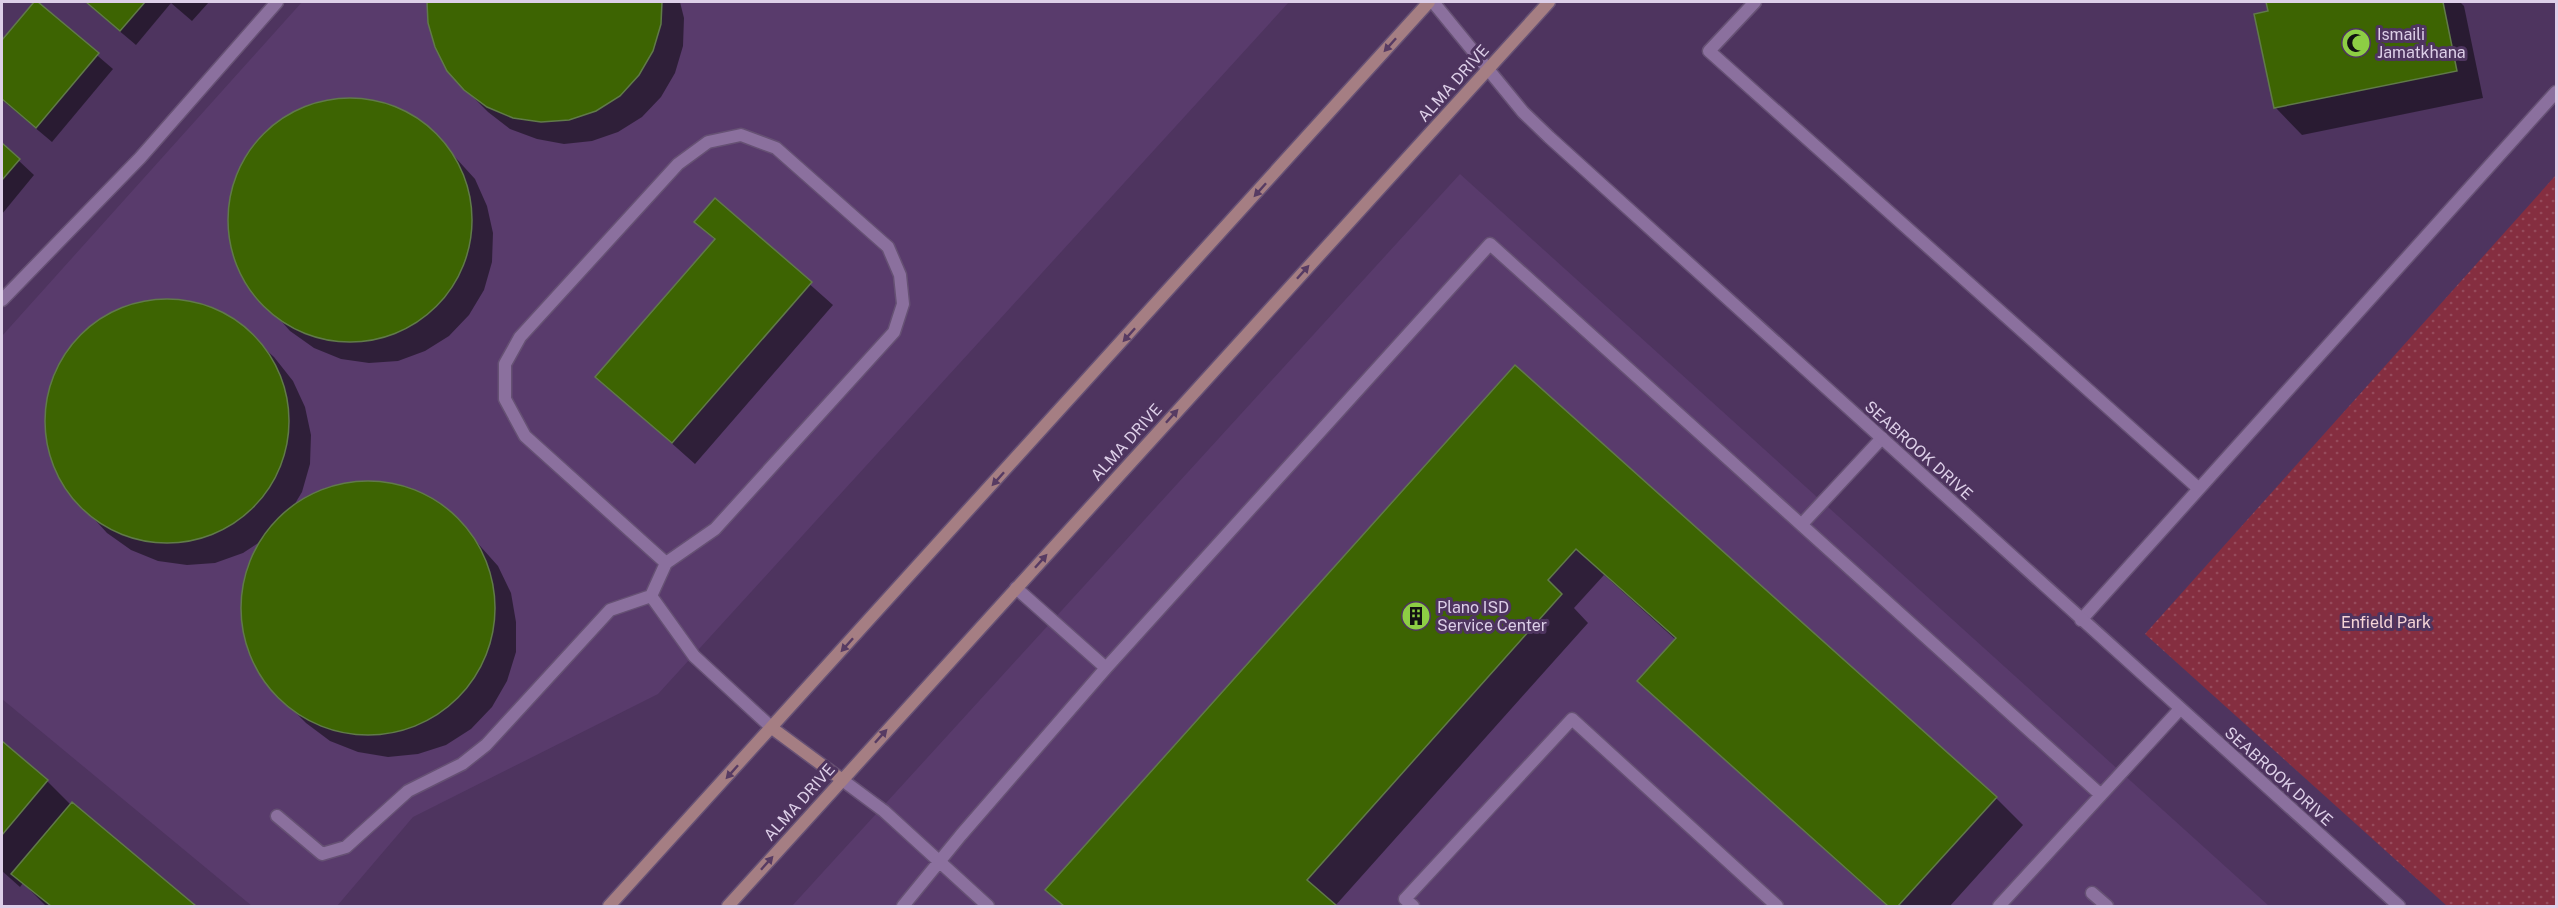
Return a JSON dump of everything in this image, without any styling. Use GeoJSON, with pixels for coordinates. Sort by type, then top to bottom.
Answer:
{"type":"FeatureCollection","features":[{"type":"Feature","properties":{"kind":"main road"},"geometry":{"type":"LineString","coordinates":[[609,906],[1431,2]]}},
{"type":"Feature","properties":{"kind":"main road","name":"ALMA DRIVE"},"geometry":{"type":"LineString","coordinates":[[728,906],[1549,2]]}},
{"type":"Feature","properties":{"kind":"main road"},"geometry":{"type":"LineString","coordinates":[[772,728],[842,779]]}},
{"type":"Feature","properties":{"kind":"street"},"geometry":{"type":"LineString","coordinates":[[2,300],[140,158],[277,2]]}},
{"type":"Feature","properties":{"kind":"street","name":"SEABROOK DRIVE"},"geometry":{"type":"LineString","coordinates":[[1431,2],[1529,118],[2399,906]]}},
{"type":"Feature","properties":{"kind":"street"},"geometry":{"type":"LineString","coordinates":[[1755,2],[1709,51],[2198,488]]}},
{"type":"Feature","properties":{"kind":"street"},"geometry":{"type":"LineString","coordinates":[[2081,620],[2556,92]]}},
{"type":"Feature","properties":{"kind":"street"},"geometry":{"type":"LineString","coordinates":[[277,816],[322,854],[346,847],[408,790],[462,764],[486,746],[610,610],[651,596],[666,563],[715,530],[894,332],[903,304],[900,275],[888,247],[776,148],[741,135],[708,142],[678,164],[520,337],[506,364],[505,399],[525,436],[666,563]]}},
{"type":"Feature","properties":{"kind":"street"},"geometry":{"type":"LineString","coordinates":[[903,906],[961,834],[1106,668],[1490,244],[2101,795]]}},
{"type":"Feature","properties":{"kind":"street"},"geometry":{"type":"LineString","coordinates":[[1802,524],[1882,438]]}},
{"type":"Feature","properties":{"kind":"street"},"geometry":{"type":"LineString","coordinates":[[1016,588],[1106,668]]}},
{"type":"Feature","properties":{"kind":"street"},"geometry":{"type":"LineString","coordinates":[[651,596],[694,656],[772,728]]}},
{"type":"Feature","properties":{"kind":"street"},"geometry":{"type":"LineString","coordinates":[[1999,906],[2180,709]]}},
{"type":"Feature","properties":{"kind":"street"},"geometry":{"type":"LineString","coordinates":[[1413,906],[1405,899],[1572,719],[1777,906]]}},
{"type":"Feature","properties":{"kind":"street"},"geometry":{"type":"LineString","coordinates":[[842,779],[884,811],[988,906]]}},
{"type":"Feature","properties":{"kind":"street"},"geometry":{"type":"LineString","coordinates":[[2092,893],[2107,906]]}},
{"type":"Feature","properties":{"kind":"shaded area"},"geometry":{"type":"Polygon","coordinates":[[[302,2],[1289,2],[658,694],[413,817],[337,906],[252,906],[2,699],[2,336],[302,2]]]}},
{"type":"Feature","properties":{"kind":"shaded area"},"geometry":{"type":"Polygon","coordinates":[[[1460,174],[2269,906],[792,906],[1460,174]]]}},
{"type":"Feature","properties":{"kind":"green space","name":"Enfield Park"},"geometry":{"type":"Polygon","coordinates":[[[2556,175],[2556,906],[2447,906],[2145,634],[2556,175]]]}},
{"type":"Feature","properties":{"kind":"building"},"geometry":{"type":"Polygon","coordinates":[[[34,2],[38,2],[99,53],[36,128],[2,99],[2,40],[34,2]]]}},
{"type":"Feature","properties":{"kind":"building"},"geometry":{"type":"Polygon","coordinates":[[[86,2],[145,2],[120,31],[86,2]]]}},
{"type":"Feature","properties":{"kind":"building"},"geometry":{"type":"Polygon","coordinates":[[[427,2],[662,2],[661,24],[653,51],[639,75],[620,96],[596,111],[569,120],[541,122],[513,118],[487,107],[464,90],[447,71],[435,47],[428,23],[427,2]]]}},
{"type":"Feature","properties":{"kind":"building","name":"Ismaili Jamatkhana"},"geometry":{"type":"Polygon","coordinates":[[[2266,2],[2443,2],[2457,71],[2274,108],[2254,14],[2268,11],[2266,2]]]}},
{"type":"Feature","properties":{"kind":"building"},"geometry":{"type":"Polygon","coordinates":[[[350,98],[374,101],[397,108],[418,119],[436,134],[451,152],[462,173],[469,196],[472,220],[469,244],[462,267],[451,288],[436,306],[418,321],[397,332],[374,339],[350,342],[326,339],[303,332],[282,321],[264,306],[249,288],[238,267],[231,244],[228,220],[231,196],[238,173],[249,152],[264,134],[282,119],[303,108],[326,101],[350,98]]]}},
{"type":"Feature","properties":{"kind":"building"},"geometry":{"type":"Polygon","coordinates":[[[2,143],[20,159],[2,180],[2,143]]]}},
{"type":"Feature","properties":{"kind":"building"},"geometry":{"type":"Polygon","coordinates":[[[715,198],[812,282],[672,443],[595,377],[715,239],[694,222],[715,198]]]}},
{"type":"Feature","properties":{"kind":"building"},"geometry":{"type":"Polygon","coordinates":[[[155,299],[179,299],[203,304],[225,313],[245,326],[262,343],[275,363],[284,385],[289,421],[287,445],[275,479],[262,499],[245,516],[225,529],[203,538],[179,543],[155,543],[131,538],[109,529],[89,516],[72,499],[59,479],[50,457],[45,433],[45,409],[50,385],[59,363],[72,343],[89,326],[109,313],[131,304],[155,299]]]}},
{"type":"Feature","properties":{"kind":"building","name":"Plano ISD Service Center"},"geometry":{"type":"Polygon","coordinates":[[[1515,365],[1997,797],[1898,906],[1888,906],[1637,681],[1676,638],[1576,549],[1548,580],[1562,594],[1307,880],[1337,906],[1064,906],[1045,890],[1515,365]]]}},
{"type":"Feature","properties":{"kind":"building"},"geometry":{"type":"Polygon","coordinates":[[[368,481],[393,484],[416,491],[428,496],[458,518],[480,548],[485,560],[492,583],[495,608],[492,633],[485,656],[480,668],[458,698],[428,720],[416,725],[393,732],[368,735],[343,732],[320,725],[308,720],[278,698],[256,668],[251,656],[244,633],[241,608],[244,583],[251,560],[256,548],[278,518],[308,496],[320,491],[343,484],[368,481]]]}},
{"type":"Feature","properties":{"kind":"building"},"geometry":{"type":"Polygon","coordinates":[[[2,741],[48,780],[2,835],[2,741]]]}},
{"type":"Feature","properties":{"kind":"building"},"geometry":{"type":"Polygon","coordinates":[[[72,802],[196,906],[51,906],[11,874],[72,802]]]}},
{"type":"Feature","properties":{"kind":"place","name":"Ismaili Jamatkhana"},"geometry":{"type":"Point","coordinates":[2356,43]}},
{"type":"Feature","properties":{"kind":"place","name":"Plano ISD Service Center"},"geometry":{"type":"Point","coordinates":[1416,616]}}]}
